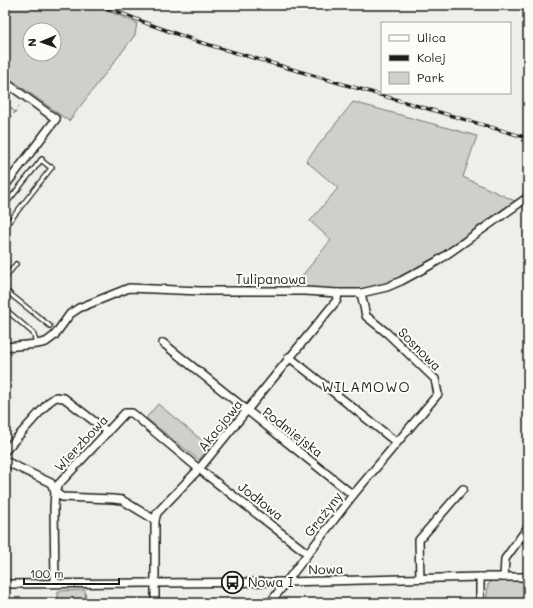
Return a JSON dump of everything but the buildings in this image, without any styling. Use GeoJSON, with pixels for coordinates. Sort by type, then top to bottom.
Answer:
{"type":"FeatureCollection","features":[{"type":"Feature","properties":{"kind":"street"},"geometry":{"type":"LineString","coordinates":[[5,82],[56,119],[5,186]]}},
{"type":"Feature","properties":{"kind":"street","name":"Tulipanowa"},"geometry":{"type":"LineString","coordinates":[[5,347],[46,342],[54,336],[70,314],[79,308],[129,288],[202,291],[305,291],[361,293],[387,287],[436,262],[528,197]]}},
{"type":"Feature","properties":{"kind":"street","name":"Akacjowa"},"geometry":{"type":"LineString","coordinates":[[155,520],[157,513],[199,468],[337,300],[338,293]]}},
{"type":"Feature","properties":{"kind":"street","name":"Sosnowa"},"geometry":{"type":"LineString","coordinates":[[361,293],[366,316],[387,333],[435,379],[438,394],[396,442]]}},
{"type":"Feature","properties":{"kind":"street","name":"Podmiejska"},"geometry":{"type":"LineString","coordinates":[[163,343],[353,495]]}},
{"type":"Feature","properties":{"kind":"street"},"geometry":{"type":"LineString","coordinates":[[289,357],[396,442]]}},
{"type":"Feature","properties":{"kind":"street"},"geometry":{"type":"LineString","coordinates":[[5,451],[49,402],[56,397],[64,398],[108,432]]}},
{"type":"Feature","properties":{"kind":"street","name":"Wierzbowa"},"geometry":{"type":"LineString","coordinates":[[55,583],[55,492],[58,485],[125,414],[132,413],[199,468]]}},
{"type":"Feature","properties":{"kind":"street","name":"Grażyny"},"geometry":{"type":"LineString","coordinates":[[270,603],[307,553],[396,442]]}},
{"type":"Feature","properties":{"kind":"street"},"geometry":{"type":"LineString","coordinates":[[5,461],[51,483],[55,492],[62,497],[122,500],[155,520],[155,603]]}},
{"type":"Feature","properties":{"kind":"street","name":"Jodłowa"},"geometry":{"type":"LineString","coordinates":[[199,468],[307,553]]}},
{"type":"Feature","properties":{"kind":"street"},"geometry":{"type":"LineString","coordinates":[[420,578],[419,540],[463,489]]}},
{"type":"Feature","properties":{"kind":"street"},"geometry":{"type":"LineString","coordinates":[[504,577],[505,559],[528,527]]}},
{"type":"Feature","properties":{"kind":"street"},"geometry":{"type":"LineString","coordinates":[[480,577],[480,603]]}},
{"type":"Feature","properties":{"kind":"street","name":"Nowa"},"geometry":{"type":"LineString","coordinates":[[5,584],[286,582],[420,578],[528,577]]}},
{"type":"Feature","properties":{"kind":"lane"},"geometry":{"type":"LineString","coordinates":[[5,205],[42,159],[52,167],[5,227]]}},
{"type":"Feature","properties":{"kind":"lane"},"geometry":{"type":"LineString","coordinates":[[5,278],[16,264]]}},
{"type":"Feature","properties":{"kind":"lane"},"geometry":{"type":"LineString","coordinates":[[5,290],[50,326]]}},
{"type":"Feature","properties":{"kind":"lane"},"geometry":{"type":"LineString","coordinates":[[5,309],[35,334],[37,344]]}},
{"type":"Feature","properties":{"kind":"path"},"geometry":{"type":"LineString","coordinates":[[5,125],[26,97]]}},
{"type":"Feature","properties":{"kind":"path"},"geometry":{"type":"LineString","coordinates":[[5,104],[15,111]]}},
{"type":"Feature","properties":{"kind":"green space"},"geometry":{"type":"Polygon","coordinates":[[[5,5],[93,5],[137,23],[135,35],[69,121],[5,75],[5,5]]]}},
{"type":"Feature","properties":{"kind":"green space"},"geometry":{"type":"Polygon","coordinates":[[[353,102],[477,136],[463,177],[517,202],[449,249],[389,283],[357,292],[293,287],[331,240],[310,221],[338,188],[306,161],[353,102]]]}},
{"type":"Feature","properties":{"kind":"green space"},"geometry":{"type":"Polygon","coordinates":[[[158,404],[210,447],[199,460],[146,418],[158,404]]]}},
{"type":"Feature","properties":{"kind":"green space"},"geometry":{"type":"Polygon","coordinates":[[[528,580],[528,603],[486,603],[488,584],[493,581],[528,580]]]}},
{"type":"Feature","properties":{"kind":"green space"},"geometry":{"type":"Polygon","coordinates":[[[85,590],[86,603],[81,603],[80,600],[58,600],[58,591],[85,590]]]}},
{"type":"Feature","properties":{"kind":"railway"},"geometry":{"type":"LineString","coordinates":[[100,5],[199,42],[528,138]]}},
{"type":"Feature","properties":{"kind":"place","name":"Nowa I"},"geometry":{"type":"Point","coordinates":[233,582]}},
{"type":"Feature","properties":{"kind":"district","name":"WILAMOWO"},"geometry":{"type":"Point","coordinates":[366,387]}}]}
